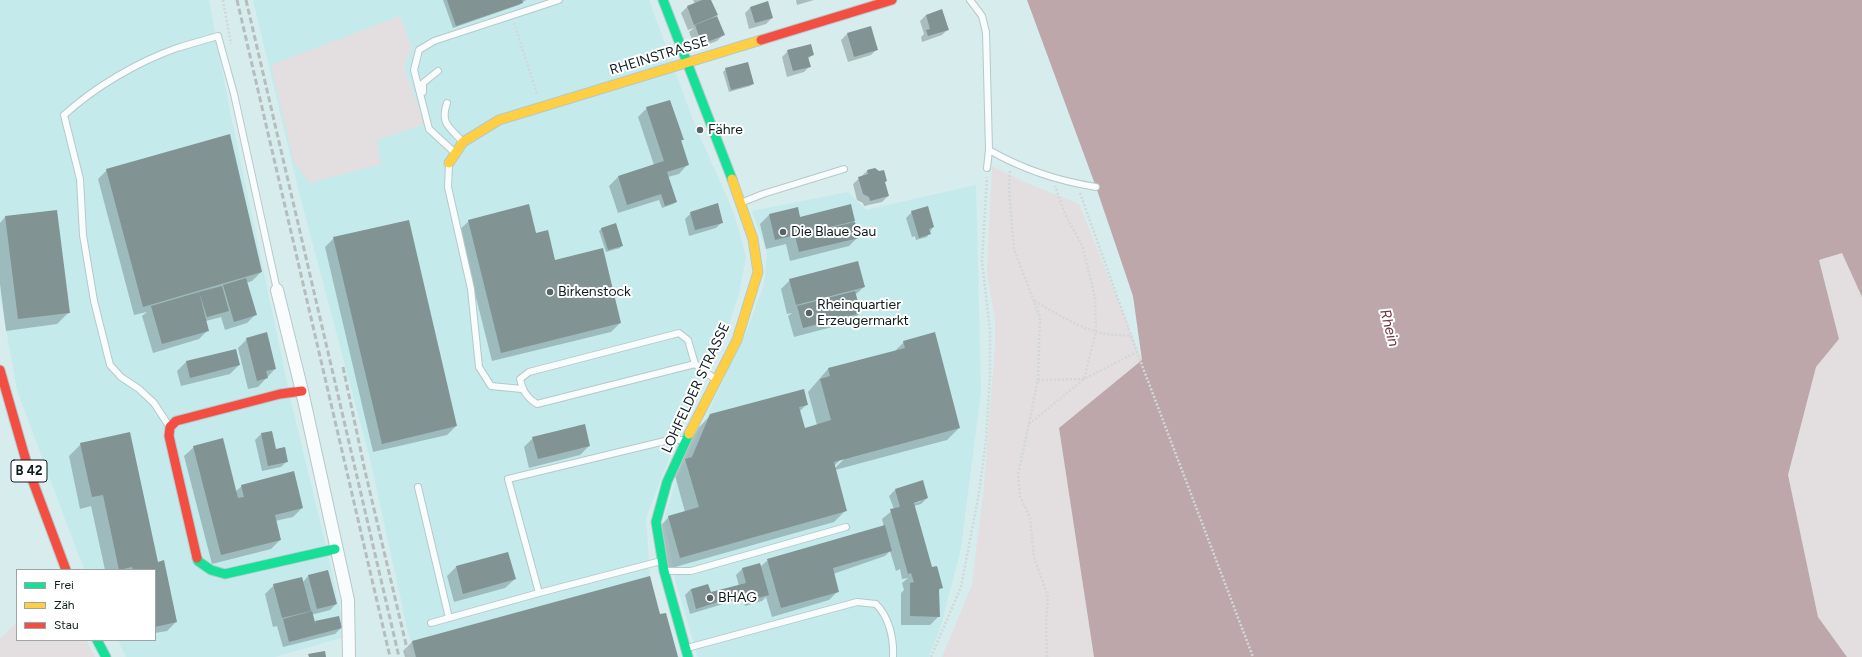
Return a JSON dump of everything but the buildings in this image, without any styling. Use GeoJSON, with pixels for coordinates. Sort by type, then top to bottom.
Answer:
{"type":"FeatureCollection","features":[{"type":"Feature","properties":{"kind":"street","name":"LOHFELDER STRASSE"},"geometry":{"type":"LineString","coordinates":[[663,0],[685,62],[741,203],[757,252],[758,272],[737,340],[686,441],[668,482],[656,522],[664,571],[687,653]]}},
{"type":"Feature","properties":{"kind":"street","name":"RHEINSTRASSE"},"geometry":{"type":"LineString","coordinates":[[449,163],[454,153],[463,142],[499,120],[892,0]]}},
{"type":"Feature","properties":{"kind":"street"},"geometry":{"type":"LineString","coordinates":[[277,290],[302,391],[335,549],[348,600],[349,657]]}},
{"type":"Feature","properties":{"kind":"street","name":"B 42"},"geometry":{"type":"LineString","coordinates":[[0,370],[19,441],[33,485],[66,569]]}},
{"type":"Feature","properties":{"kind":"street"},"geometry":{"type":"LineString","coordinates":[[302,391],[280,394],[176,421],[170,427],[169,436],[198,561],[205,567],[213,572],[225,574],[335,549]]}},
{"type":"Feature","properties":{"kind":"street"},"geometry":{"type":"LineString","coordinates":[[98,641],[106,657]]}},
{"type":"Feature","properties":{"kind":"lane"},"geometry":{"type":"LineString","coordinates":[[454,153],[429,129],[414,70],[419,50],[434,41],[559,0]]}},
{"type":"Feature","properties":{"kind":"lane"},"geometry":{"type":"LineString","coordinates":[[970,0],[982,16],[986,32],[989,150],[987,168]]}},
{"type":"Feature","properties":{"kind":"lane"},"geometry":{"type":"LineString","coordinates":[[170,427],[154,403],[139,389],[121,377],[110,365],[94,301],[83,235],[80,179],[64,114],[84,97],[120,75],[175,48],[218,36],[234,94],[277,290]]}},
{"type":"Feature","properties":{"kind":"lane"},"geometry":{"type":"LineString","coordinates":[[424,109],[423,83],[438,70]]}},
{"type":"Feature","properties":{"kind":"lane"},"geometry":{"type":"LineString","coordinates":[[447,103],[444,113],[445,123],[463,142]]}},
{"type":"Feature","properties":{"kind":"lane"},"geometry":{"type":"LineString","coordinates":[[989,150],[1011,162],[1077,184],[1096,187]]}},
{"type":"Feature","properties":{"kind":"lane"},"geometry":{"type":"LineString","coordinates":[[449,163],[448,188],[471,289],[479,367],[491,386],[522,389]]}},
{"type":"Feature","properties":{"kind":"lane"},"geometry":{"type":"LineString","coordinates":[[741,203],[763,194],[844,170]]}},
{"type":"Feature","properties":{"kind":"lane"},"geometry":{"type":"LineString","coordinates":[[694,364],[537,404],[528,398],[522,389],[520,379],[529,372],[679,333],[688,340],[694,364],[716,380]]}},
{"type":"Feature","properties":{"kind":"lane"},"geometry":{"type":"LineString","coordinates":[[539,593],[508,480],[669,440],[686,441]]}},
{"type":"Feature","properties":{"kind":"lane"},"geometry":{"type":"LineString","coordinates":[[418,487],[449,618]]}},
{"type":"Feature","properties":{"kind":"lane"},"geometry":{"type":"LineString","coordinates":[[664,571],[691,571],[846,527]]}},
{"type":"Feature","properties":{"kind":"lane"},"geometry":{"type":"LineString","coordinates":[[431,623],[662,560]]}},
{"type":"Feature","properties":{"kind":"lane"},"geometry":{"type":"LineString","coordinates":[[687,653],[857,602],[876,604],[884,612],[894,644],[893,657]]}},
{"type":"Feature","properties":{"kind":"path"},"geometry":{"type":"LineString","coordinates":[[512,15],[541,107]]}},
{"type":"Feature","properties":{"kind":"path"},"geometry":{"type":"LineString","coordinates":[[1011,162],[1009,191],[1014,249],[1040,317],[1038,380],[1018,475],[1020,496],[1030,518],[1034,557],[1048,596],[1046,623],[1047,657]]}},
{"type":"Feature","properties":{"kind":"path"},"geometry":{"type":"LineString","coordinates":[[931,657],[961,587],[979,493],[986,440],[990,376],[990,330],[982,261],[987,168]]}},
{"type":"Feature","properties":{"kind":"path"},"geometry":{"type":"LineString","coordinates":[[1052,176],[1065,214],[1082,245],[1095,298],[1096,331],[1084,379]]}},
{"type":"Feature","properties":{"kind":"path"},"geometry":{"type":"LineString","coordinates":[[1077,184],[1137,352],[1254,657]]}},
{"type":"Feature","properties":{"kind":"path"},"geometry":{"type":"LineString","coordinates":[[1034,301],[1069,321],[1096,331],[1107,334],[1132,336]]}},
{"type":"Feature","properties":{"kind":"path"},"geometry":{"type":"LineString","coordinates":[[1029,424],[1084,379],[1137,352]]}},
{"type":"Feature","properties":{"kind":"path"},"geometry":{"type":"LineString","coordinates":[[1038,380],[1084,379]]}},
{"type":"Feature","properties":{"kind":"shaded area"},"geometry":{"type":"Polygon","coordinates":[[[0,0],[209,0],[230,112],[291,401],[345,633],[341,638],[275,657],[126,657],[118,641],[156,641],[156,569],[85,569],[17,390],[0,296],[0,0]]]}},
{"type":"Feature","properties":{"kind":"shaded area"},"geometry":{"type":"Polygon","coordinates":[[[253,0],[649,0],[694,123],[734,213],[746,257],[739,294],[728,327],[699,379],[646,518],[650,576],[660,614],[666,613],[679,657],[415,657],[407,628],[371,463],[300,196],[253,0]],[[400,16],[377,140],[424,124],[404,67],[412,47],[400,16]]]}},
{"type":"Feature","properties":{"kind":"shaded area"},"geometry":{"type":"Polygon","coordinates":[[[400,16],[412,48],[404,67],[424,124],[377,140],[381,164],[310,183],[294,163],[271,65],[400,16]]]}},
{"type":"Feature","properties":{"kind":"shaded area"},"geometry":{"type":"Polygon","coordinates":[[[992,166],[1027,183],[1079,204],[1142,360],[1059,428],[1094,657],[942,657],[972,585],[984,486],[995,345],[995,320],[987,272],[992,166]]]}},
{"type":"Feature","properties":{"kind":"shaded area"},"geometry":{"type":"Polygon","coordinates":[[[976,185],[981,392],[961,548],[941,626],[929,657],[698,657],[676,583],[664,521],[676,480],[745,335],[764,285],[767,254],[752,211],[848,192],[866,210],[976,185]]]}},
{"type":"Feature","properties":{"kind":"shaded area"},"geometry":{"type":"Polygon","coordinates":[[[1842,252],[1862,297],[1862,657],[1847,657],[1818,617],[1788,475],[1816,367],[1839,339],[1819,260],[1842,252]]]}},
{"type":"Feature","properties":{"kind":"shaded area"},"geometry":{"type":"Polygon","coordinates":[[[16,623],[16,641],[87,641],[95,657],[0,657],[0,639],[16,623]]]}},
{"type":"Feature","properties":{"kind":"water","name":"Rhein"},"geometry":{"type":"Polygon","coordinates":[[[1027,0],[1862,0],[1862,297],[1842,253],[1819,260],[1839,339],[1816,367],[1788,475],[1818,617],[1847,657],[1094,657],[1059,428],[1142,360],[1133,296],[1096,187],[1027,0]]]}},
{"type":"Feature","properties":{"kind":"railway"},"geometry":{"type":"LineString","coordinates":[[237,0],[390,657]]}},
{"type":"Feature","properties":{"kind":"railway"},"geometry":{"type":"LineString","coordinates":[[246,0],[399,657]]}},
{"type":"Feature","properties":{"kind":"railway"},"geometry":{"type":"LineString","coordinates":[[343,367],[365,471],[409,657]]}},
{"type":"Feature","properties":{"kind":"traffic: fast"},"geometry":{"type":"LineString","coordinates":[[663,0],[732,179]]}},
{"type":"Feature","properties":{"kind":"traffic: fast"},"geometry":{"type":"LineString","coordinates":[[688,657],[664,571],[656,522],[667,482],[689,434]]}},
{"type":"Feature","properties":{"kind":"traffic: fast"},"geometry":{"type":"LineString","coordinates":[[197,558],[198,561],[211,570],[225,574],[335,549]]}},
{"type":"Feature","properties":{"kind":"traffic: fast"},"geometry":{"type":"LineString","coordinates":[[98,641],[106,657]]}},
{"type":"Feature","properties":{"kind":"traffic: slow"},"geometry":{"type":"LineString","coordinates":[[449,163],[463,142],[499,120],[761,40]]}},
{"type":"Feature","properties":{"kind":"traffic: slow"},"geometry":{"type":"LineString","coordinates":[[689,434],[737,340],[758,272],[753,239],[732,179]]}},
{"type":"Feature","properties":{"kind":"traffic: jam"},"geometry":{"type":"LineString","coordinates":[[761,40],[892,0]]}},
{"type":"Feature","properties":{"kind":"traffic: jam"},"geometry":{"type":"LineString","coordinates":[[0,370],[29,471],[66,569]]}},
{"type":"Feature","properties":{"kind":"traffic: jam"},"geometry":{"type":"LineString","coordinates":[[197,558],[169,436],[170,427],[176,421],[280,394],[302,391]]}},
{"type":"Feature","properties":{"kind":"place","name":"Fähre"},"geometry":{"type":"Point","coordinates":[700,130]}},
{"type":"Feature","properties":{"kind":"place","name":"Die Blaue Sau"},"geometry":{"type":"Point","coordinates":[783,232]}},
{"type":"Feature","properties":{"kind":"place","name":"Birkenstock"},"geometry":{"type":"Point","coordinates":[550,292]}},
{"type":"Feature","properties":{"kind":"place","name":"Rheinquartier Erzeugermarkt"},"geometry":{"type":"Point","coordinates":[809,313]}},
{"type":"Feature","properties":{"kind":"place","name":"BHAG"},"geometry":{"type":"Point","coordinates":[710,598]}}]}
